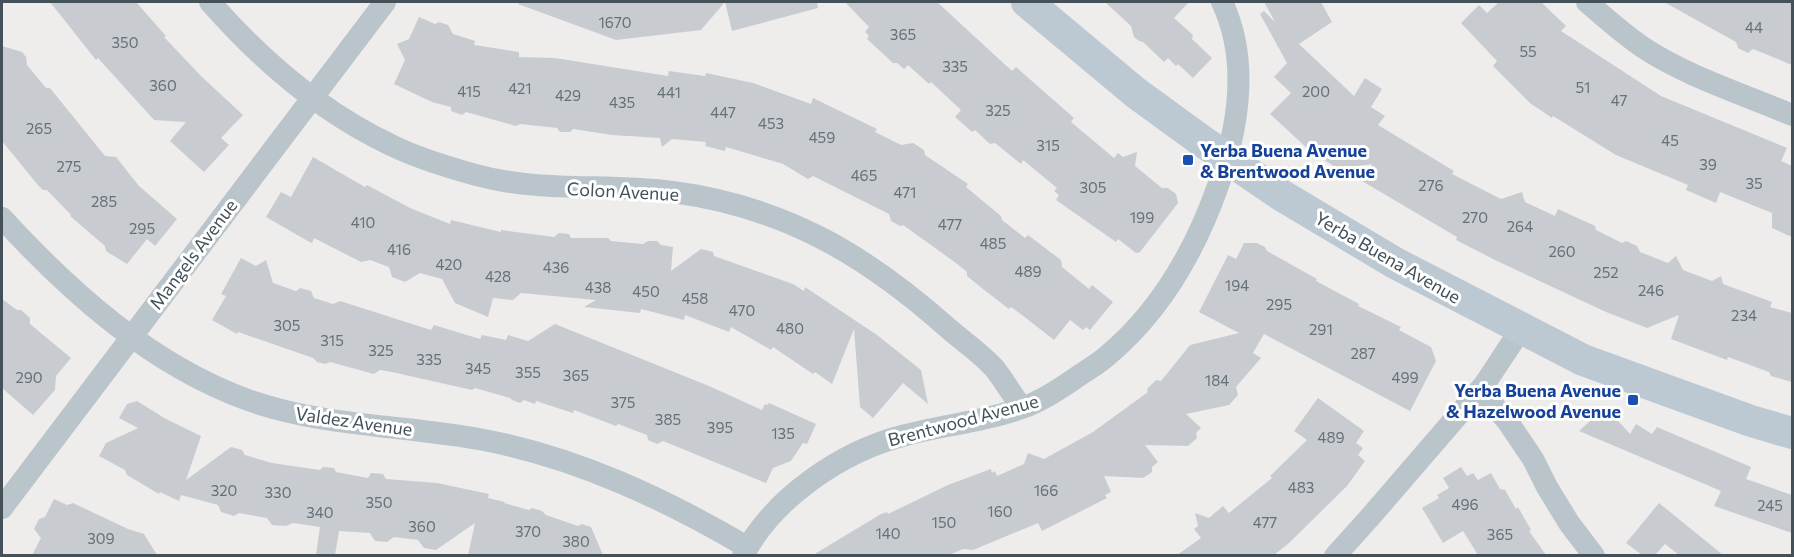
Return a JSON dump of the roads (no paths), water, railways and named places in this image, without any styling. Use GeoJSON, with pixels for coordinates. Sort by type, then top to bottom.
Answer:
{"type":"FeatureCollection","features":[{"type":"Feature","properties":{"kind":"street","name":"Colon Avenue"},"geometry":{"type":"LineString","coordinates":[[210,2],[246,40],[312,97],[391,145],[434,162],[477,175],[534,185],[672,192],[718,200],[765,214],[807,231],[854,255],[892,281],[994,368],[1022,408]]}},
{"type":"Feature","properties":{"kind":"street","name":"Mangels Avenue"},"geometry":{"type":"LineString","coordinates":[[2,508],[385,2]]}},
{"type":"Feature","properties":{"kind":"street","name":"Yerba Buena Avenue"},"geometry":{"type":"LineString","coordinates":[[1027,2],[1136,93],[1227,159],[1281,195],[1395,264],[1583,360],[1751,421],[1792,433]]}},
{"type":"Feature","properties":{"kind":"street","name":"Brentwood Avenue"},"geometry":{"type":"LineString","coordinates":[[745,551],[773,515],[798,490],[829,467],[856,453],[902,436],[1022,408],[1044,399],[1107,357],[1153,309],[1167,291],[1189,253],[1210,209],[1227,159],[1236,117],[1239,75],[1235,41],[1222,2]]}},
{"type":"Feature","properties":{"kind":"street"},"geometry":{"type":"LineString","coordinates":[[1587,2],[1612,25],[1642,47],[1669,62],[1792,115]]}},
{"type":"Feature","properties":{"kind":"street","name":"Valdez Avenue"},"geometry":{"type":"LineString","coordinates":[[2,218],[47,265],[87,300],[178,367],[207,383],[248,400],[291,413],[342,422],[451,434],[535,452],[627,484],[668,503],[745,551]]}},
{"type":"Feature","properties":{"kind":"street"},"geometry":{"type":"LineString","coordinates":[[1335,555],[1484,385],[1521,329]]}},
{"type":"Feature","properties":{"kind":"street"},"geometry":{"type":"LineString","coordinates":[[1484,385],[1491,402],[1508,422],[1533,459],[1569,523],[1594,555]]}},
{"type":"Feature","properties":{"kind":"place","name":"Yerba Buena Avenue & Brentwood Avenue"},"geometry":{"type":"Point","coordinates":[1188,160]}},
{"type":"Feature","properties":{"kind":"place","name":"Yerba Buena Avenue & Hazelwood Avenue"},"geometry":{"type":"Point","coordinates":[1633,400]}}]}
